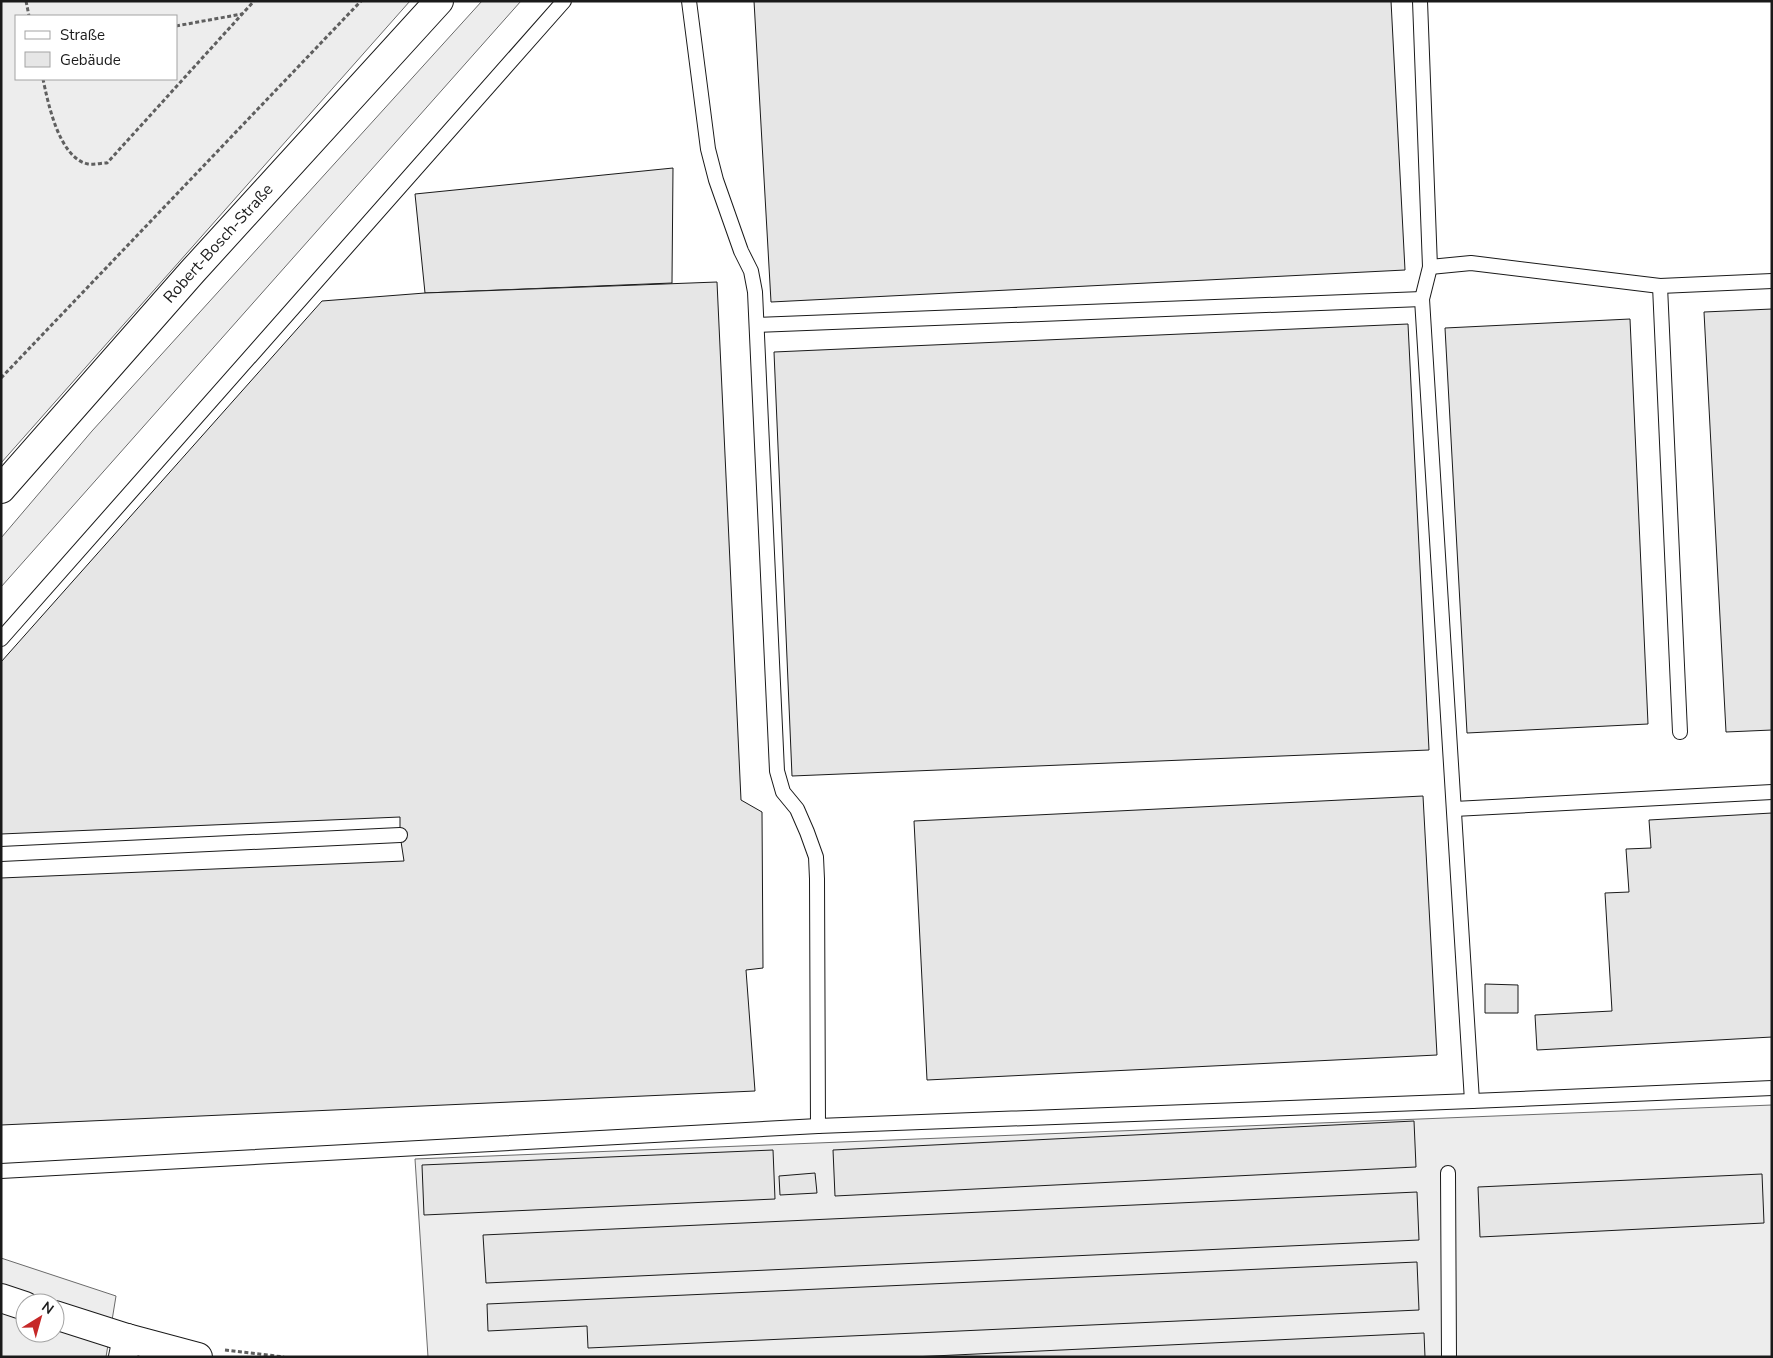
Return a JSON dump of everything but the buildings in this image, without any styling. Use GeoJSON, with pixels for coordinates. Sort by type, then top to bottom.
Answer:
{"type":"FeatureCollection","features":[{"type":"Feature","properties":{"kind":"main road","name":"Robert-Bosch-Straße"},"geometry":{"type":"LineString","coordinates":[[1,489],[198,265],[439,1]]}},
{"type":"Feature","properties":{"kind":"main road"},"geometry":{"type":"LineString","coordinates":[[1,1298],[15,1303]]}},
{"type":"Feature","properties":{"kind":"main road"},"geometry":{"type":"LineString","coordinates":[[65,1321],[125,1348],[198,1357]]}},
{"type":"Feature","properties":{"kind":"lane"},"geometry":{"type":"LineString","coordinates":[[1,638],[564,1]]}},
{"type":"Feature","properties":{"kind":"lane"},"geometry":{"type":"LineString","coordinates":[[689,1],[708,149],[716,180],[750,271],[755,292],[777,771],[783,792],[797,809],[816,857],[818,878],[818,1126]]}},
{"type":"Feature","properties":{"kind":"lane"},"geometry":{"type":"LineString","coordinates":[[1420,1],[1430,267],[1422,299],[1472,1101]]}},
{"type":"Feature","properties":{"kind":"lane"},"geometry":{"type":"LineString","coordinates":[[1430,267],[1471,263],[1660,286],[1772,281]]}},
{"type":"Feature","properties":{"kind":"lane"},"geometry":{"type":"LineString","coordinates":[[1660,286],[1680,732]]}},
{"type":"Feature","properties":{"kind":"lane"},"geometry":{"type":"LineString","coordinates":[[757,325],[1422,299]]}},
{"type":"Feature","properties":{"kind":"lane"},"geometry":{"type":"LineString","coordinates":[[1454,810],[1772,792]]}},
{"type":"Feature","properties":{"kind":"lane"},"geometry":{"type":"LineString","coordinates":[[1,854],[400,835]]}},
{"type":"Feature","properties":{"kind":"lane"},"geometry":{"type":"LineString","coordinates":[[1,1171],[818,1126],[1772,1088]]}},
{"type":"Feature","properties":{"kind":"lane"},"geometry":{"type":"LineString","coordinates":[[1448,1173],[1449,1357]]}},
{"type":"Feature","properties":{"kind":"path"},"geometry":{"type":"LineString","coordinates":[[26,1],[30,15]]}},
{"type":"Feature","properties":{"kind":"path"},"geometry":{"type":"LineString","coordinates":[[43,80],[63,145],[74,158],[88,164],[107,163],[254,1]]}},
{"type":"Feature","properties":{"kind":"path"},"geometry":{"type":"LineString","coordinates":[[1,378],[361,1]]}},
{"type":"Feature","properties":{"kind":"path"},"geometry":{"type":"LineString","coordinates":[[178,26],[243,13]]}},
{"type":"Feature","properties":{"kind":"shaded area"},"geometry":{"type":"Polygon","coordinates":[[[1,1],[410,1],[1,463],[1,1]]]}},
{"type":"Feature","properties":{"kind":"shaded area"},"geometry":{"type":"Polygon","coordinates":[[[482,1],[521,1],[1,587],[1,538],[92,431],[482,1]]]}},
{"type":"Feature","properties":{"kind":"shaded area"},"geometry":{"type":"Polygon","coordinates":[[[1772,1105],[1772,1357],[428,1357],[415,1159],[1772,1105]]]}},
{"type":"Feature","properties":{"kind":"shaded area"},"geometry":{"type":"Polygon","coordinates":[[[1,1258],[116,1296],[106,1357],[1,1357],[1,1258]]]}}]}
